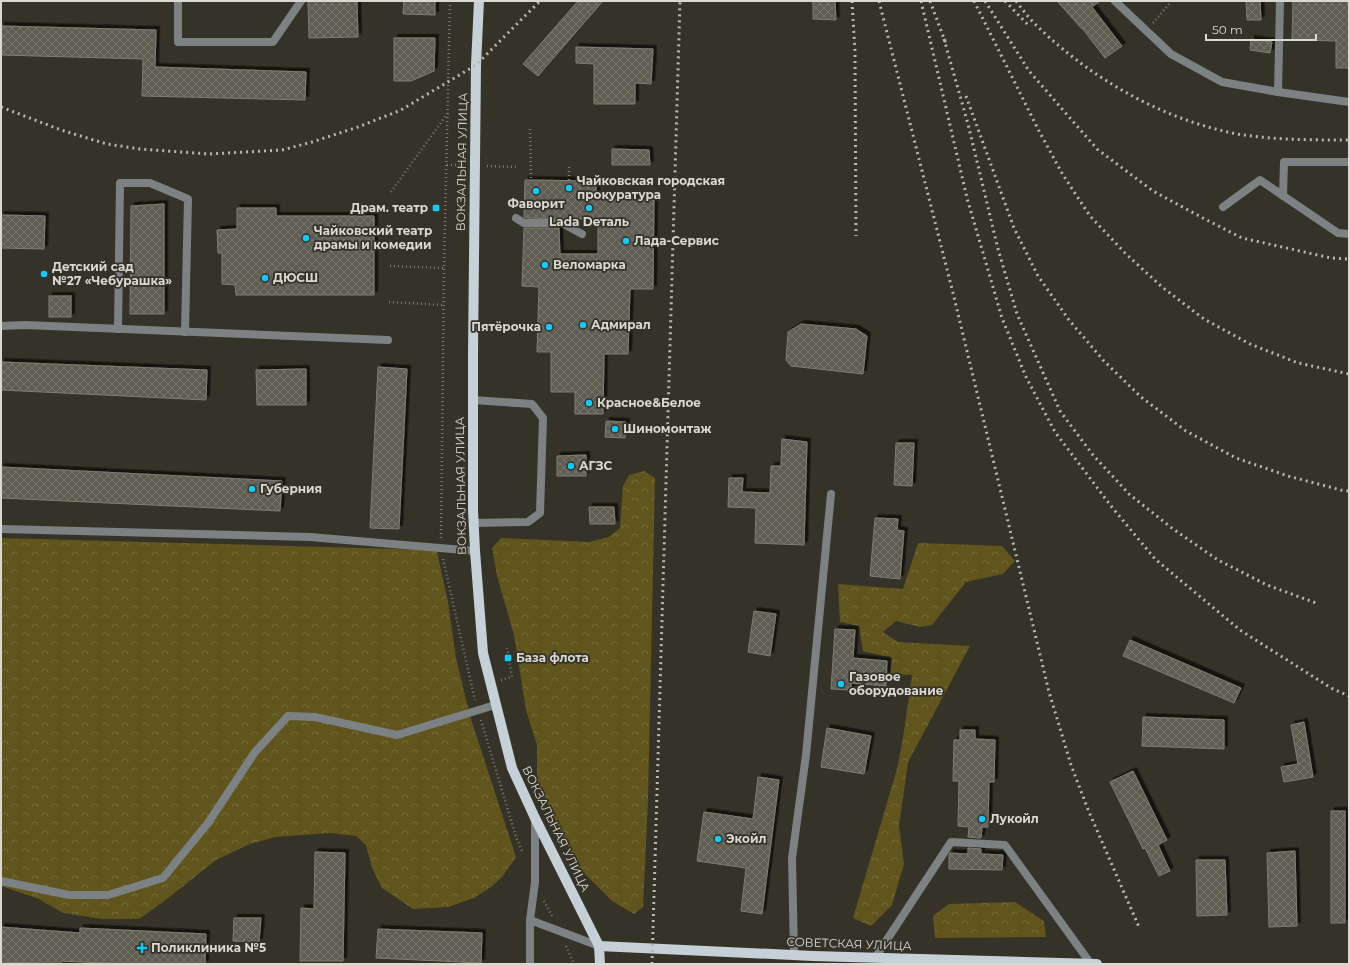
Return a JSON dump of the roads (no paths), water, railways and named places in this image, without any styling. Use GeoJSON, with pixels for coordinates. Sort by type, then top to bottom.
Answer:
{"type":"FeatureCollection","features":[{"type":"Feature","properties":{"kind":"main road","name":"ВОКЗАЛЬНАЯ УЛИЦА"},"geometry":{"type":"LineString","coordinates":[[479,1],[476,65],[473,400],[474,551],[483,653],[512,768],[535,818],[599,946]]}},
{"type":"Feature","properties":{"kind":"main road","name":"СОВЕТСКАЯ УЛИЦА"},"geometry":{"type":"LineString","coordinates":[[599,946],[875,958],[1097,964]]}},
{"type":"Feature","properties":{"kind":"main road"},"geometry":{"type":"LineString","coordinates":[[599,946],[600,964]]}},
{"type":"Feature","properties":{"kind":"lane"},"geometry":{"type":"LineString","coordinates":[[178,1],[178,42],[273,42],[301,1]]}},
{"type":"Feature","properties":{"kind":"lane"},"geometry":{"type":"LineString","coordinates":[[1115,1],[1171,54],[1222,82],[1349,102]]}},
{"type":"Feature","properties":{"kind":"lane"},"geometry":{"type":"LineString","coordinates":[[1278,92],[1280,1]]}},
{"type":"Feature","properties":{"kind":"lane"},"geometry":{"type":"LineString","coordinates":[[1283,196],[1284,162],[1349,162]]}},
{"type":"Feature","properties":{"kind":"lane"},"geometry":{"type":"LineString","coordinates":[[1223,207],[1260,180],[1338,233],[1349,234]]}},
{"type":"Feature","properties":{"kind":"lane"},"geometry":{"type":"LineString","coordinates":[[118,329],[120,183],[150,183],[188,199],[185,332]]}},
{"type":"Feature","properties":{"kind":"lane"},"geometry":{"type":"LineString","coordinates":[[516,218],[524,223],[562,223],[582,234]]}},
{"type":"Feature","properties":{"kind":"lane"},"geometry":{"type":"LineString","coordinates":[[1,326],[25,325],[388,340]]}},
{"type":"Feature","properties":{"kind":"lane"},"geometry":{"type":"LineString","coordinates":[[473,400],[532,404],[543,418],[540,513],[528,522],[474,524]]}},
{"type":"Feature","properties":{"kind":"lane"},"geometry":{"type":"LineString","coordinates":[[794,955],[792,858],[806,755],[831,494]]}},
{"type":"Feature","properties":{"kind":"lane"},"geometry":{"type":"LineString","coordinates":[[1,529],[310,537],[474,551]]}},
{"type":"Feature","properties":{"kind":"lane"},"geometry":{"type":"LineString","coordinates":[[1,881],[69,896],[108,894],[163,878],[208,823],[254,752],[288,716],[315,717],[397,735],[496,705]]}},
{"type":"Feature","properties":{"kind":"lane"},"geometry":{"type":"LineString","coordinates":[[530,964],[530,920],[535,882],[535,818]]}},
{"type":"Feature","properties":{"kind":"lane"},"geometry":{"type":"LineString","coordinates":[[875,958],[951,842],[1005,845],[1091,964]]}},
{"type":"Feature","properties":{"kind":"lane"},"geometry":{"type":"LineString","coordinates":[[530,920],[599,946]]}},
{"type":"Feature","properties":{"kind":"railway"},"geometry":{"type":"LineString","coordinates":[[1,107],[61,130],[107,144],[140,149],[209,154],[282,150],[358,127],[401,110],[476,65],[540,1]]}},
{"type":"Feature","properties":{"kind":"railway"},"geometry":{"type":"LineString","coordinates":[[652,964],[680,1]]}},
{"type":"Feature","properties":{"kind":"railway"},"geometry":{"type":"LineString","coordinates":[[852,1],[855,51],[856,236]]}},
{"type":"Feature","properties":{"kind":"railway"},"geometry":{"type":"LineString","coordinates":[[879,1],[953,293],[1049,692],[1071,765],[1089,812],[1139,927]]}},
{"type":"Feature","properties":{"kind":"railway"},"geometry":{"type":"LineString","coordinates":[[921,1],[967,198],[1002,318],[1026,377],[1055,432],[1111,506],[1155,559],[1240,630],[1331,688],[1349,696]]}},
{"type":"Feature","properties":{"kind":"railway"},"geometry":{"type":"LineString","coordinates":[[930,1],[946,44]]}},
{"type":"Feature","properties":{"kind":"railway"},"geometry":{"type":"LineString","coordinates":[[974,1],[1039,131],[1063,175],[1090,216],[1125,253],[1162,287],[1204,319],[1250,344],[1298,363],[1349,374]]}},
{"type":"Feature","properties":{"kind":"railway"},"geometry":{"type":"LineString","coordinates":[[985,1],[1029,71],[1097,149],[1153,191],[1242,238],[1331,258],[1349,259]]}},
{"type":"Feature","properties":{"kind":"railway"},"geometry":{"type":"LineString","coordinates":[[1005,1],[1030,27]]}},
{"type":"Feature","properties":{"kind":"railway"},"geometry":{"type":"LineString","coordinates":[[1016,1],[1035,24],[1056,44],[1079,62],[1103,79],[1154,107],[1181,118],[1237,134],[1279,139],[1349,140]]}},
{"type":"Feature","properties":{"kind":"railway"},"geometry":{"type":"LineString","coordinates":[[944,39],[968,124],[998,249],[1017,314],[1060,411],[1093,455],[1129,494],[1173,529],[1218,560],[1267,585],[1316,603]]}},
{"type":"Feature","properties":{"kind":"railway"},"geometry":{"type":"LineString","coordinates":[[966,96],[1014,228],[1038,276],[1069,320],[1103,360],[1141,397],[1186,431],[1236,458],[1288,476],[1349,491]]}},
{"type":"Feature","properties":{"kind":"place","name":"Чайковская городская прокуратура"},"geometry":{"type":"Point","coordinates":[569,188]}},
{"type":"Feature","properties":{"kind":"place","name":"Фаворит"},"geometry":{"type":"Point","coordinates":[536,191]}},
{"type":"Feature","properties":{"kind":"place","name":"Драм. театр"},"geometry":{"type":"Point","coordinates":[436,208]}},
{"type":"Feature","properties":{"kind":"place","name":"Lada Dеталь"},"geometry":{"type":"Point","coordinates":[589,208]}},
{"type":"Feature","properties":{"kind":"place","name":"Чайковский театр драмы и комедии"},"geometry":{"type":"Point","coordinates":[306,238]}},
{"type":"Feature","properties":{"kind":"place","name":"Лада-Сервис"},"geometry":{"type":"Point","coordinates":[626,241]}},
{"type":"Feature","properties":{"kind":"place","name":"Веломарка"},"geometry":{"type":"Point","coordinates":[545,265]}},
{"type":"Feature","properties":{"kind":"place","name":"Детский сад №27 «Чебурашка»"},"geometry":{"type":"Point","coordinates":[44,274]}},
{"type":"Feature","properties":{"kind":"place","name":"ДЮСШ"},"geometry":{"type":"Point","coordinates":[265,278]}},
{"type":"Feature","properties":{"kind":"place","name":"Адмирал"},"geometry":{"type":"Point","coordinates":[583,325]}},
{"type":"Feature","properties":{"kind":"place","name":"Пятёрочка"},"geometry":{"type":"Point","coordinates":[549,327]}},
{"type":"Feature","properties":{"kind":"place","name":"Красное&Белое"},"geometry":{"type":"Point","coordinates":[589,403]}},
{"type":"Feature","properties":{"kind":"place","name":"Шиномонтаж"},"geometry":{"type":"Point","coordinates":[615,429]}},
{"type":"Feature","properties":{"kind":"place","name":"АГЗС"},"geometry":{"type":"Point","coordinates":[571,466]}},
{"type":"Feature","properties":{"kind":"place","name":"Губерния"},"geometry":{"type":"Point","coordinates":[252,489]}},
{"type":"Feature","properties":{"kind":"place","name":"База флота"},"geometry":{"type":"Point","coordinates":[508,658]}},
{"type":"Feature","properties":{"kind":"place","name":"Газовое оборудование"},"geometry":{"type":"Point","coordinates":[841,684]}},
{"type":"Feature","properties":{"kind":"place","name":"Лукойл"},"geometry":{"type":"Point","coordinates":[982,819]}},
{"type":"Feature","properties":{"kind":"place","name":"Экойл"},"geometry":{"type":"Point","coordinates":[718,839]}},
{"type":"Feature","properties":{"kind":"place","name":"Поликлиника №5"},"geometry":{"type":"Point","coordinates":[142,948]}}]}
